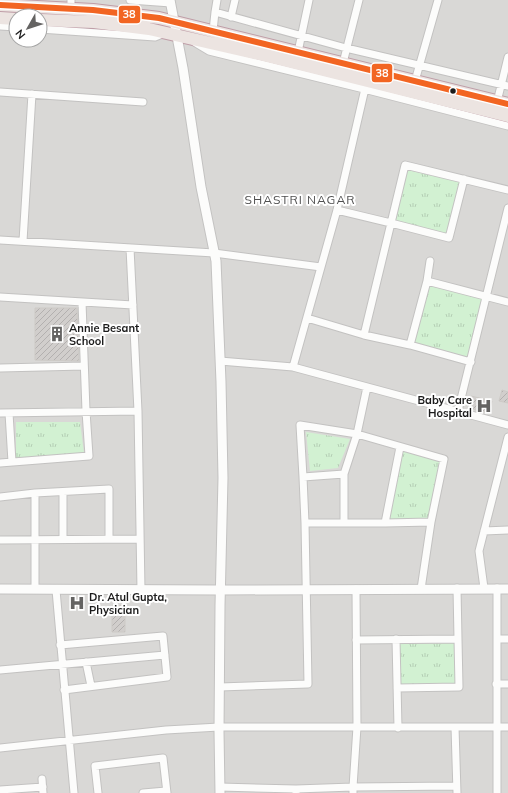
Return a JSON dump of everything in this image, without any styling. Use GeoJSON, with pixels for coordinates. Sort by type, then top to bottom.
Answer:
{"type":"FeatureCollection","features":[{"type":"Feature","properties":{"kind":"highway"},"geometry":{"type":"LineString","coordinates":[[0,5],[71,4],[93,10],[159,18],[415,81],[500,106],[508,116]]}},
{"type":"Feature","properties":{"kind":"highway"},"geometry":{"type":"LineString","coordinates":[[48,20],[94,22],[149,29],[365,84],[500,106]]}},
{"type":"Feature","properties":{"kind":"street"},"geometry":{"type":"LineString","coordinates":[[130,0],[171,2],[183,68],[200,187],[216,261],[223,478],[220,590],[220,790],[296,791],[457,789],[455,727]]}},
{"type":"Feature","properties":{"kind":"street"},"geometry":{"type":"LineString","coordinates":[[213,31],[216,0]]}},
{"type":"Feature","properties":{"kind":"street"},"geometry":{"type":"LineString","coordinates":[[231,17],[236,0]]}},
{"type":"Feature","properties":{"kind":"street"},"geometry":{"type":"LineString","coordinates":[[298,52],[309,0]]}},
{"type":"Feature","properties":{"kind":"street"},"geometry":{"type":"LineString","coordinates":[[343,63],[359,0]]}},
{"type":"Feature","properties":{"kind":"street"},"geometry":{"type":"LineString","coordinates":[[415,81],[438,0]]}},
{"type":"Feature","properties":{"kind":"street"},"geometry":{"type":"LineString","coordinates":[[215,12],[346,48],[504,85]]}},
{"type":"Feature","properties":{"kind":"street"},"geometry":{"type":"LineString","coordinates":[[48,30],[155,37],[176,35]]}},
{"type":"Feature","properties":{"kind":"street"},"geometry":{"type":"LineString","coordinates":[[500,106],[508,57]]}},
{"type":"Feature","properties":{"kind":"street"},"geometry":{"type":"LineString","coordinates":[[293,367],[337,210],[365,84],[508,126]]}},
{"type":"Feature","properties":{"kind":"street"},"geometry":{"type":"LineString","coordinates":[[0,92],[143,102]]}},
{"type":"Feature","properties":{"kind":"street"},"geometry":{"type":"LineString","coordinates":[[23,241],[32,94]]}},
{"type":"Feature","properties":{"kind":"street"},"geometry":{"type":"LineString","coordinates":[[364,335],[405,165],[508,190]]}},
{"type":"Feature","properties":{"kind":"street"},"geometry":{"type":"LineString","coordinates":[[337,210],[449,238],[464,179]]}},
{"type":"Feature","properties":{"kind":"street"},"geometry":{"type":"LineString","coordinates":[[458,411],[508,208]]}},
{"type":"Feature","properties":{"kind":"street"},"geometry":{"type":"LineString","coordinates":[[0,240],[214,253],[321,267]]}},
{"type":"Feature","properties":{"kind":"street"},"geometry":{"type":"LineString","coordinates":[[130,248],[138,411],[141,590]]}},
{"type":"Feature","properties":{"kind":"street"},"geometry":{"type":"LineString","coordinates":[[410,345],[427,281],[430,261]]}},
{"type":"Feature","properties":{"kind":"street"},"geometry":{"type":"LineString","coordinates":[[427,281],[508,302]]}},
{"type":"Feature","properties":{"kind":"street"},"geometry":{"type":"LineString","coordinates":[[0,297],[133,305]]}},
{"type":"Feature","properties":{"kind":"street"},"geometry":{"type":"LineString","coordinates":[[0,463],[89,456],[82,302]]}},
{"type":"Feature","properties":{"kind":"street"},"geometry":{"type":"LineString","coordinates":[[307,318],[364,335],[410,345],[470,362]]}},
{"type":"Feature","properties":{"kind":"street"},"geometry":{"type":"LineString","coordinates":[[220,361],[293,367],[508,425]]}},
{"type":"Feature","properties":{"kind":"street"},"geometry":{"type":"LineString","coordinates":[[0,368],[84,366]]}},
{"type":"Feature","properties":{"kind":"street"},"geometry":{"type":"LineString","coordinates":[[344,523],[344,474],[357,434],[367,387]]}},
{"type":"Feature","properties":{"kind":"street"},"geometry":{"type":"LineString","coordinates":[[0,413],[138,411]]}},
{"type":"Feature","properties":{"kind":"street"},"geometry":{"type":"LineString","coordinates":[[9,413],[12,462]]}},
{"type":"Feature","properties":{"kind":"street"},"geometry":{"type":"LineString","coordinates":[[220,687],[308,684],[305,523],[300,425],[357,434],[444,459],[431,522],[421,589]]}},
{"type":"Feature","properties":{"kind":"street"},"geometry":{"type":"LineString","coordinates":[[484,588],[479,551],[508,437]]}},
{"type":"Feature","properties":{"kind":"street"},"geometry":{"type":"LineString","coordinates":[[386,523],[400,447]]}},
{"type":"Feature","properties":{"kind":"street"},"geometry":{"type":"LineString","coordinates":[[303,477],[344,474]]}},
{"type":"Feature","properties":{"kind":"street"},"geometry":{"type":"LineString","coordinates":[[0,497],[109,488],[109,539]]}},
{"type":"Feature","properties":{"kind":"street"},"geometry":{"type":"LineString","coordinates":[[63,492],[63,539]]}},
{"type":"Feature","properties":{"kind":"street"},"geometry":{"type":"LineString","coordinates":[[34,589],[35,494]]}},
{"type":"Feature","properties":{"kind":"street"},"geometry":{"type":"LineString","coordinates":[[305,523],[431,522]]}},
{"type":"Feature","properties":{"kind":"street"},"geometry":{"type":"LineString","coordinates":[[484,531],[508,530]]}},
{"type":"Feature","properties":{"kind":"street"},"geometry":{"type":"LineString","coordinates":[[0,540],[140,539]]}},
{"type":"Feature","properties":{"kind":"street"},"geometry":{"type":"LineString","coordinates":[[397,688],[459,687],[457,588]]}},
{"type":"Feature","properties":{"kind":"street"},"geometry":{"type":"LineString","coordinates":[[497,588],[497,793]]}},
{"type":"Feature","properties":{"kind":"street"},"geometry":{"type":"LineString","coordinates":[[0,589],[508,589]]}},
{"type":"Feature","properties":{"kind":"street"},"geometry":{"type":"LineString","coordinates":[[353,790],[357,727],[356,589]]}},
{"type":"Feature","properties":{"kind":"street"},"geometry":{"type":"LineString","coordinates":[[56,590],[74,793]]}},
{"type":"Feature","properties":{"kind":"street"},"geometry":{"type":"LineString","coordinates":[[60,645],[164,636],[167,677],[64,690]]}},
{"type":"Feature","properties":{"kind":"street"},"geometry":{"type":"LineString","coordinates":[[356,640],[458,639]]}},
{"type":"Feature","properties":{"kind":"street"},"geometry":{"type":"LineString","coordinates":[[497,639],[508,639]]}},
{"type":"Feature","properties":{"kind":"street"},"geometry":{"type":"LineString","coordinates":[[396,640],[398,728]]}},
{"type":"Feature","properties":{"kind":"street"},"geometry":{"type":"LineString","coordinates":[[0,670],[165,655]]}},
{"type":"Feature","properties":{"kind":"street"},"geometry":{"type":"LineString","coordinates":[[86,662],[91,686]]}},
{"type":"Feature","properties":{"kind":"street"},"geometry":{"type":"LineString","coordinates":[[496,684],[508,684]]}},
{"type":"Feature","properties":{"kind":"street"},"geometry":{"type":"LineString","coordinates":[[0,748],[166,730],[219,727],[508,727]]}},
{"type":"Feature","properties":{"kind":"street"},"geometry":{"type":"LineString","coordinates":[[98,793],[95,766],[163,758],[166,792],[143,793]]}},
{"type":"Feature","properties":{"kind":"street"},"geometry":{"type":"LineString","coordinates":[[0,790],[43,790],[42,779]]}},
{"type":"Feature","properties":{"kind":"shaded area"},"geometry":{"type":"Polygon","coordinates":[[[0,0],[508,0],[508,793],[0,793],[0,0]]]}},
{"type":"Feature","properties":{"kind":"green space"},"geometry":{"type":"Polygon","coordinates":[[[407,170],[461,182],[446,235],[395,220],[407,170]]]}},
{"type":"Feature","properties":{"kind":"green space"},"geometry":{"type":"Polygon","coordinates":[[[429,286],[484,298],[468,357],[414,342],[429,286]]]}},
{"type":"Feature","properties":{"kind":"green space"},"geometry":{"type":"Polygon","coordinates":[[[16,422],[80,422],[84,453],[16,459],[16,422]]]}},
{"type":"Feature","properties":{"kind":"green space"},"geometry":{"type":"Polygon","coordinates":[[[306,432],[350,439],[338,468],[310,471],[306,432]]]}},
{"type":"Feature","properties":{"kind":"green space"},"geometry":{"type":"Polygon","coordinates":[[[402,450],[441,462],[428,519],[389,519],[402,450]]]}},
{"type":"Feature","properties":{"kind":"green space"},"geometry":{"type":"Polygon","coordinates":[[[455,643],[456,684],[401,684],[399,644],[455,643]]]}},
{"type":"Feature","properties":{"kind":"building","name":"Annie Besant School"},"geometry":{"type":"Polygon","coordinates":[[[35,308],[77,308],[79,361],[35,360],[35,308]]]}},
{"type":"Feature","properties":{"kind":"building"},"geometry":{"type":"Polygon","coordinates":[[[502,390],[508,392],[508,403],[499,401],[502,390]]]}},
{"type":"Feature","properties":{"kind":"building"},"geometry":{"type":"Polygon","coordinates":[[[471,396],[492,401],[489,413],[468,408],[471,396]]]}},
{"type":"Feature","properties":{"kind":"building"},"geometry":{"type":"Polygon","coordinates":[[[125,605],[125,632],[112,632],[112,606],[125,605]]]}},
{"type":"Feature","properties":{"kind":"transit line","name":"38"},"geometry":{"type":"LineString","coordinates":[[0,5],[93,10],[159,18],[508,104]]}},
{"type":"Feature","properties":{"kind":"place","name":"Annie Besant School"},"geometry":{"type":"Point","coordinates":[57,334]}},
{"type":"Feature","properties":{"kind":"place","name":"Baby Care Hospital"},"geometry":{"type":"Point","coordinates":[484,406]}},
{"type":"Feature","properties":{"kind":"place","name":"Dr. Atul Gupta, Physician"},"geometry":{"type":"Point","coordinates":[77,603]}},
{"type":"Feature","properties":{"kind":"district","name":"SHASTRI NAGAR"},"geometry":{"type":"Point","coordinates":[300,200]}}]}
